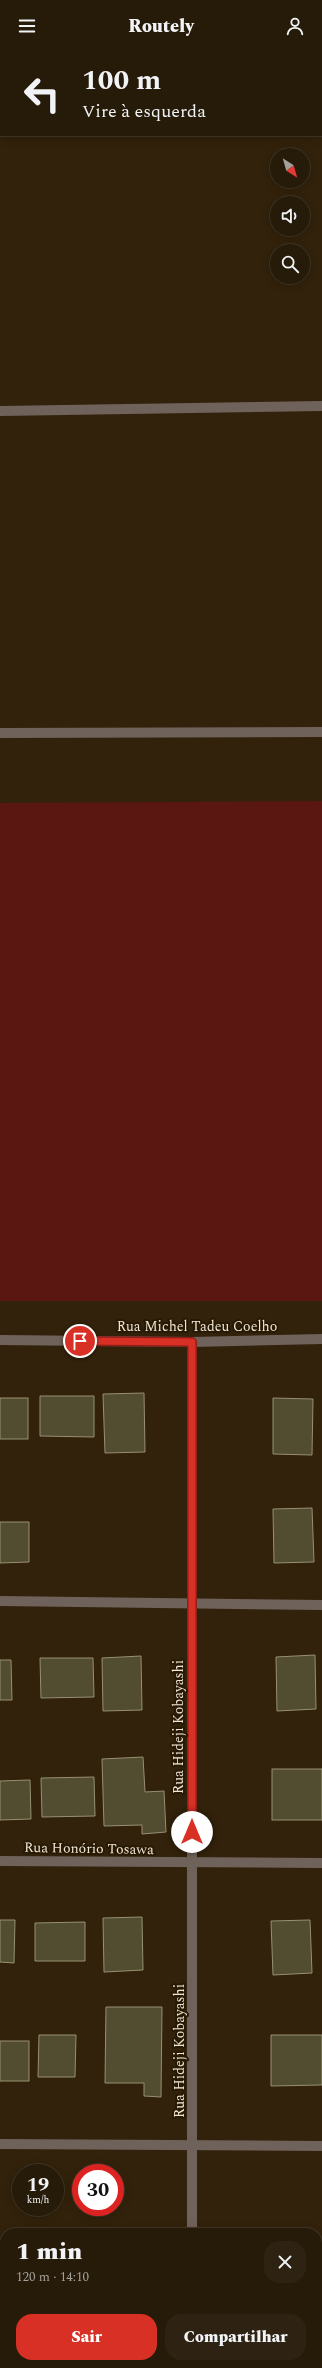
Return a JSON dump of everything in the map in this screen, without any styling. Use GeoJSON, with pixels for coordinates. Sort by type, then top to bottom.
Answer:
{"type":"FeatureCollection","features":[{"type":"Feature","properties":{"kind":"street"},"geometry":{"type":"LineString","coordinates":[[0,411],[322,406]]}},
{"type":"Feature","properties":{"kind":"street"},"geometry":{"type":"LineString","coordinates":[[0,733],[322,732]]}},
{"type":"Feature","properties":{"kind":"street","name":"Rua Michel Tadeu Coelho"},"geometry":{"type":"LineString","coordinates":[[0,1340],[192,1342],[322,1339]]}},
{"type":"Feature","properties":{"kind":"street","name":"Rua Hideji Kobayashi"},"geometry":{"type":"LineString","coordinates":[[192,1342],[192,2228]]}},
{"type":"Feature","properties":{"kind":"street"},"geometry":{"type":"LineString","coordinates":[[0,1600],[322,1605]]}},
{"type":"Feature","properties":{"kind":"street","name":"Rua Honório Tosawa"},"geometry":{"type":"LineString","coordinates":[[0,1861],[322,1863]]}},
{"type":"Feature","properties":{"kind":"street"},"geometry":{"type":"LineString","coordinates":[[0,2144],[322,2146]]}},
{"type":"Feature","properties":{"kind":"shaded area"},"geometry":{"type":"Polygon","coordinates":[[[322,801],[322,1301],[0,1301],[0,803],[322,801]]]}},
{"type":"Feature","properties":{"kind":"building"},"geometry":{"type":"Polygon","coordinates":[[[144,1393],[145,1452],[105,1453],[103,1394],[144,1393]]]}},
{"type":"Feature","properties":{"kind":"building"},"geometry":{"type":"Polygon","coordinates":[[[40,1396],[94,1396],[94,1437],[40,1436],[40,1396]]]}},
{"type":"Feature","properties":{"kind":"building"},"geometry":{"type":"Polygon","coordinates":[[[0,1398],[28,1398],[28,1439],[0,1439],[0,1398]]]}},
{"type":"Feature","properties":{"kind":"building"},"geometry":{"type":"Polygon","coordinates":[[[273,1398],[313,1399],[312,1455],[273,1454],[273,1398]]]}},
{"type":"Feature","properties":{"kind":"building"},"geometry":{"type":"Polygon","coordinates":[[[312,1508],[314,1562],[274,1563],[273,1509],[312,1508]]]}},
{"type":"Feature","properties":{"kind":"building"},"geometry":{"type":"Polygon","coordinates":[[[0,1522],[29,1522],[29,1562],[0,1563],[0,1522]]]}},
{"type":"Feature","properties":{"kind":"building"},"geometry":{"type":"Polygon","coordinates":[[[315,1655],[316,1709],[277,1711],[276,1657],[315,1655]]]}},
{"type":"Feature","properties":{"kind":"building"},"geometry":{"type":"Polygon","coordinates":[[[141,1656],[142,1710],[103,1711],[102,1658],[141,1656]]]}},
{"type":"Feature","properties":{"kind":"building"},"geometry":{"type":"Polygon","coordinates":[[[40,1658],[93,1658],[94,1697],[41,1698],[40,1658]]]}},
{"type":"Feature","properties":{"kind":"building"},"geometry":{"type":"Polygon","coordinates":[[[0,1660],[11,1660],[12,1700],[0,1700],[0,1660]]]}},
{"type":"Feature","properties":{"kind":"building"},"geometry":{"type":"Polygon","coordinates":[[[143,1757],[145,1792],[164,1791],[166,1832],[142,1834],[142,1825],[104,1826],[102,1759],[143,1757]]]}},
{"type":"Feature","properties":{"kind":"building"},"geometry":{"type":"Polygon","coordinates":[[[272,1769],[322,1769],[322,1820],[272,1820],[272,1769]]]}},
{"type":"Feature","properties":{"kind":"building"},"geometry":{"type":"Polygon","coordinates":[[[94,1777],[95,1816],[42,1817],[41,1778],[94,1777]]]}},
{"type":"Feature","properties":{"kind":"building"},"geometry":{"type":"Polygon","coordinates":[[[30,1780],[31,1819],[0,1820],[0,1781],[30,1780]]]}},
{"type":"Feature","properties":{"kind":"building"},"geometry":{"type":"Polygon","coordinates":[[[142,1917],[143,1970],[104,1972],[103,1918],[142,1917]]]}},
{"type":"Feature","properties":{"kind":"building"},"geometry":{"type":"Polygon","coordinates":[[[0,1920],[15,1920],[14,1963],[0,1962],[0,1920]]]}},
{"type":"Feature","properties":{"kind":"building"},"geometry":{"type":"Polygon","coordinates":[[[310,1920],[312,1973],[273,1975],[271,1921],[310,1920]]]}},
{"type":"Feature","properties":{"kind":"building"},"geometry":{"type":"Polygon","coordinates":[[[85,1922],[85,1961],[35,1961],[35,1923],[85,1922]]]}},
{"type":"Feature","properties":{"kind":"building"},"geometry":{"type":"Polygon","coordinates":[[[106,2007],[162,2007],[161,2097],[144,2096],[144,2083],[105,2083],[106,2007]]]}},
{"type":"Feature","properties":{"kind":"building"},"geometry":{"type":"Polygon","coordinates":[[[39,2035],[76,2035],[75,2077],[38,2077],[39,2035]]]}},
{"type":"Feature","properties":{"kind":"building"},"geometry":{"type":"Polygon","coordinates":[[[271,2035],[322,2035],[322,2085],[271,2086],[271,2035]]]}},
{"type":"Feature","properties":{"kind":"building"},"geometry":{"type":"Polygon","coordinates":[[[0,2041],[29,2041],[29,2081],[0,2081],[0,2041]]]}},
{"type":"Feature","properties":{"kind":"route"},"geometry":{"type":"LineString","coordinates":[[80,1341],[192,1342],[192,1832]]}}]}
